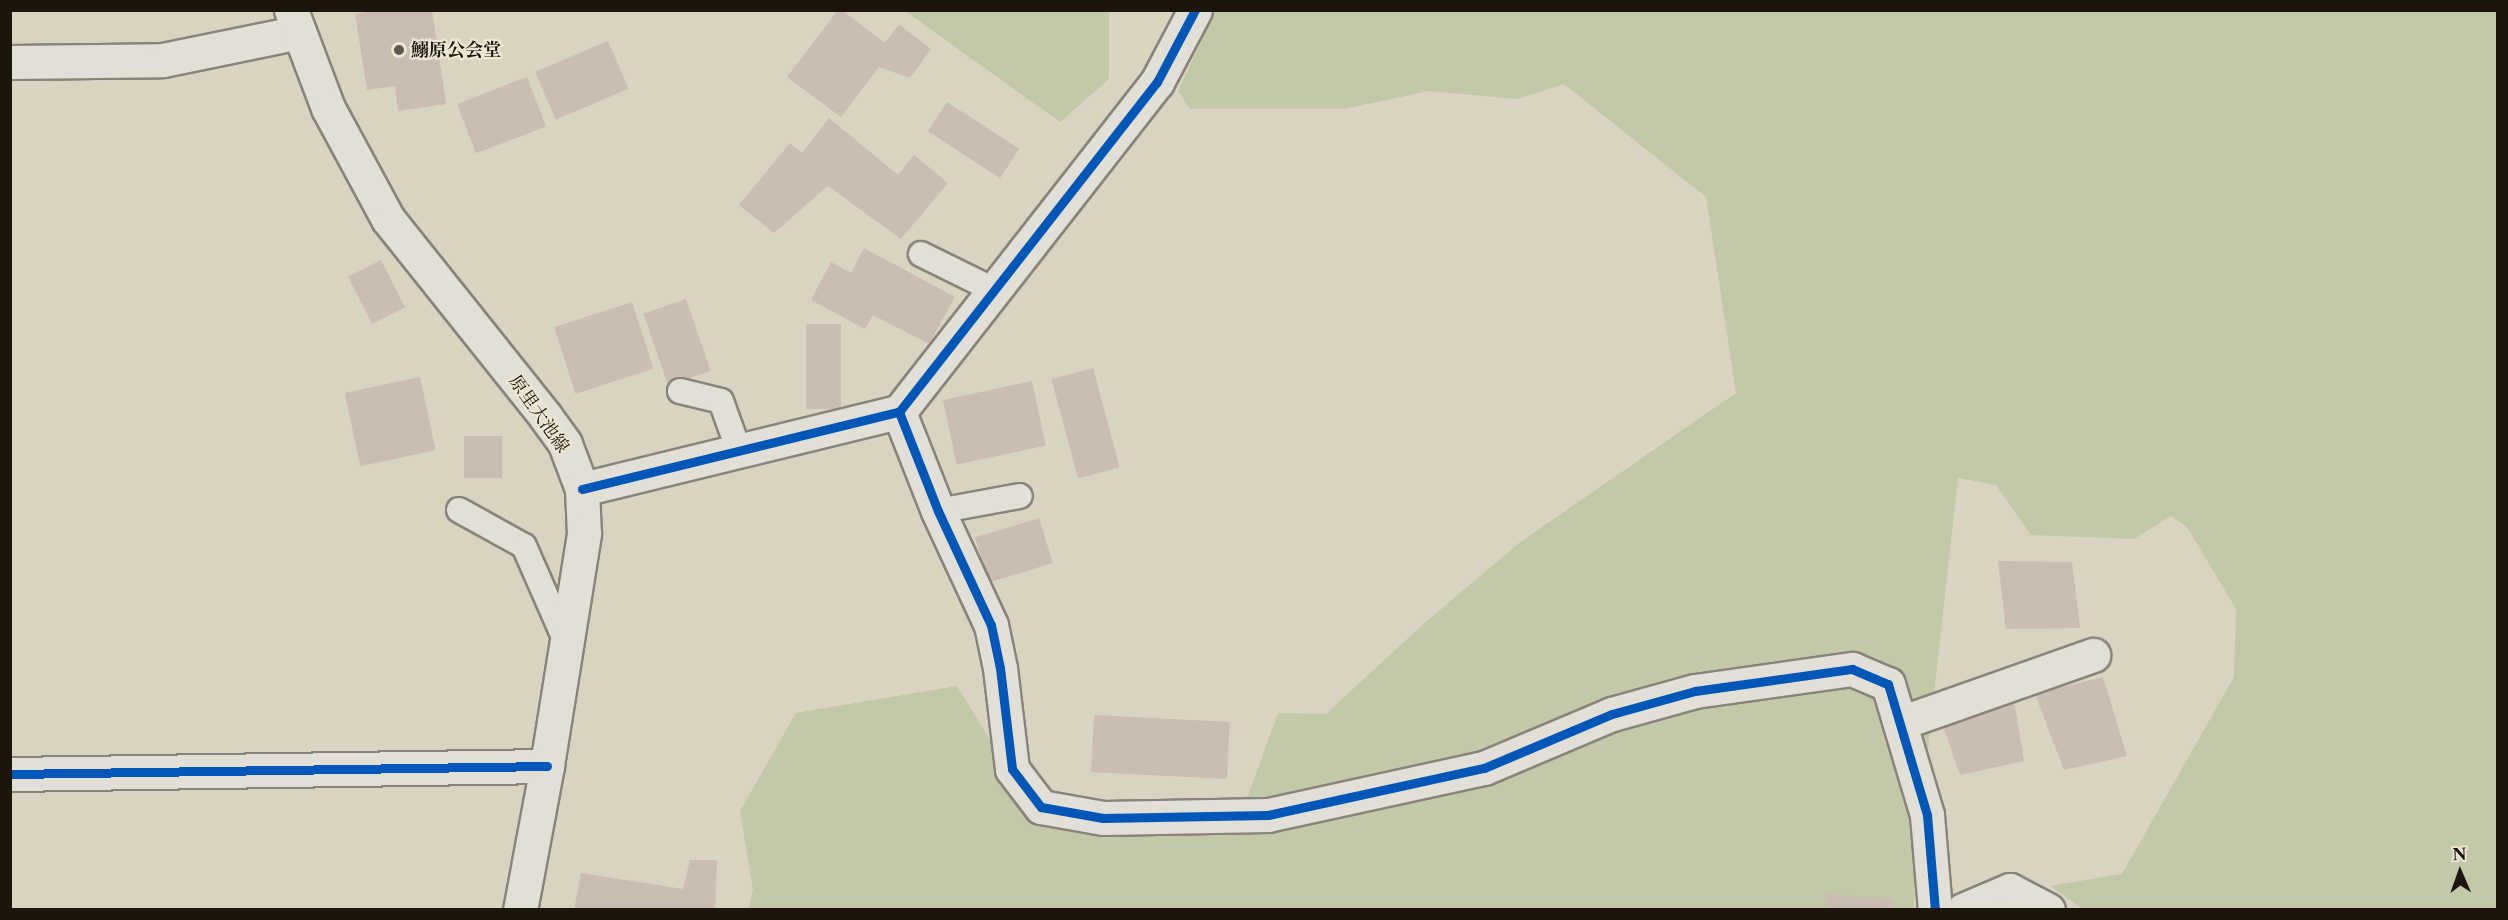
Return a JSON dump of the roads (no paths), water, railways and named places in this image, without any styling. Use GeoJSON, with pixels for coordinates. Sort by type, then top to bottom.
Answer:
{"type":"FeatureCollection","features":[{"type":"Feature","properties":{"kind":"street"},"geometry":{"type":"LineString","coordinates":[[582,489],[899,412],[1157,82],[1195,10]]}},
{"type":"Feature","properties":{"kind":"street"},"geometry":{"type":"LineString","coordinates":[[10,62],[163,60],[295,21]]}},
{"type":"Feature","properties":{"kind":"street","name":"原里大池線"},"geometry":{"type":"LineString","coordinates":[[295,21],[328,108],[388,219],[545,416],[565,444],[582,489],[584,534],[547,766],[520,909]]}},
{"type":"Feature","properties":{"kind":"street"},"geometry":{"type":"LineString","coordinates":[[899,412],[938,511],[991,625],[1000,668],[1012,769],[1041,807],[1103,818],[1268,815],[1484,768],[1612,714],[1695,691],[1852,669],[1888,684],[1927,815],[1935,909]]}},
{"type":"Feature","properties":{"kind":"street"},"geometry":{"type":"LineString","coordinates":[[1900,723],[2093,655]]}},
{"type":"Feature","properties":{"kind":"street"},"geometry":{"type":"LineString","coordinates":[[10,774],[547,766]]}},
{"type":"Feature","properties":{"kind":"street"},"geometry":{"type":"LineString","coordinates":[[1963,909],[2010,891],[2048,909]]}},
{"type":"Feature","properties":{"kind":"lane"},"geometry":{"type":"LineString","coordinates":[[921,254],[994,290]]}},
{"type":"Feature","properties":{"kind":"lane"},"geometry":{"type":"LineString","coordinates":[[680,391],[721,401],[739,451]]}},
{"type":"Feature","properties":{"kind":"lane"},"geometry":{"type":"LineString","coordinates":[[938,511],[1020,496]]}},
{"type":"Feature","properties":{"kind":"lane"},"geometry":{"type":"LineString","coordinates":[[459,510],[524,546],[567,644]]}},
{"type":"Feature","properties":{"kind":"place","name":"鰯原公会堂"},"geometry":{"type":"Point","coordinates":[399,50]}}]}
